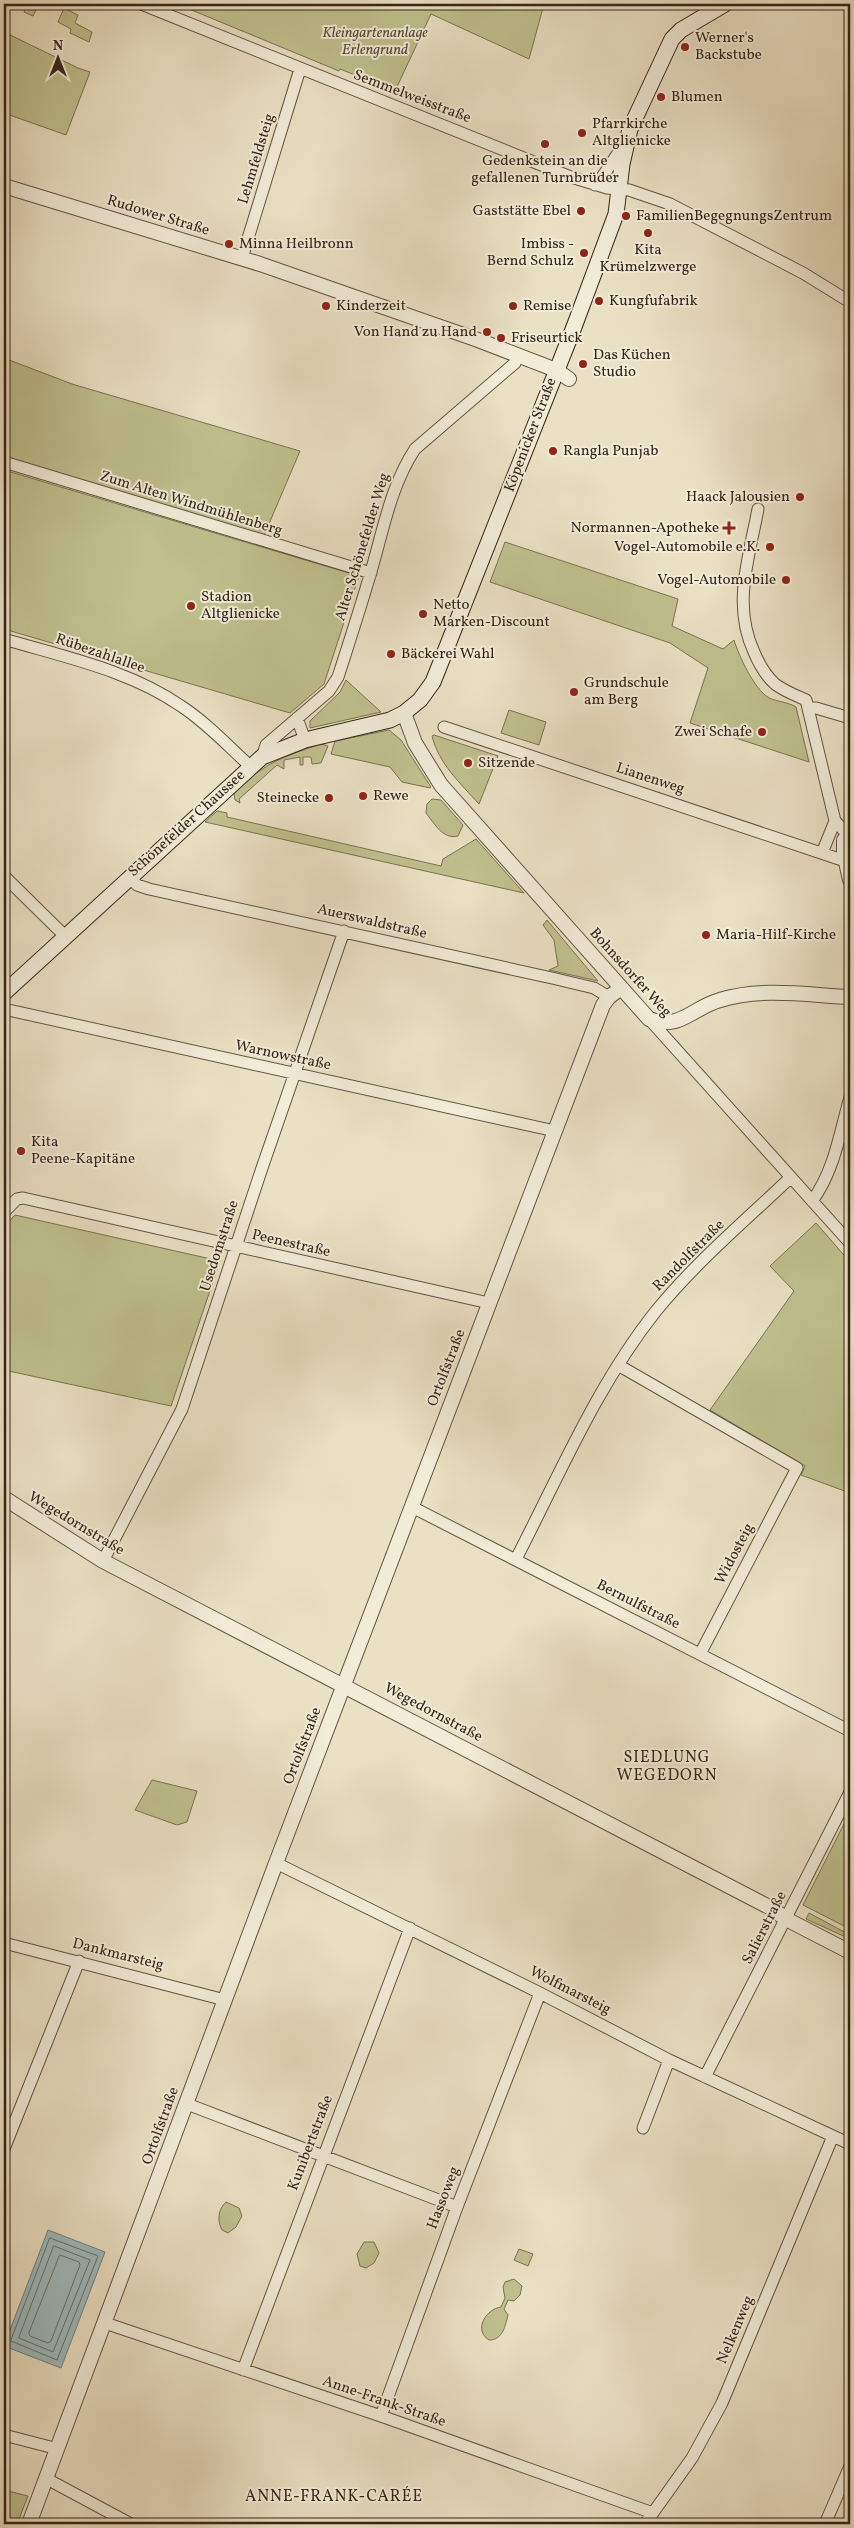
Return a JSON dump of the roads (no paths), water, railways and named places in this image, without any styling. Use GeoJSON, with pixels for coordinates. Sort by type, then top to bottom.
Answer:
{"type":"FeatureCollection","features":[{"type":"Feature","properties":{"kind":"main road","name":"Köpenicker Straße"},"geometry":{"type":"LineString","coordinates":[[404,713],[420,700],[433,682],[556,370],[616,214],[626,144],[635,118],[672,39],[681,30],[724,4]]}},
{"type":"Feature","properties":{"kind":"main road","name":"Schönefelder Chaussee"},"geometry":{"type":"LineString","coordinates":[[4,993],[256,762],[305,740],[390,720],[404,713]]}},
{"type":"Feature","properties":{"kind":"street","name":"Semmelweisstraße"},"geometry":{"type":"LineString","coordinates":[[141,4],[300,69],[596,185],[629,190],[670,204],[803,273],[850,302]]}},
{"type":"Feature","properties":{"kind":"street","name":"Lehmfeldsteig"},"geometry":{"type":"LineString","coordinates":[[242,258],[300,69]]}},
{"type":"Feature","properties":{"kind":"street","name":"Köpenicker Straße"},"geometry":{"type":"LineString","coordinates":[[596,185],[606,173],[616,154],[626,144]]}},
{"type":"Feature","properties":{"kind":"street","name":"Rudower Straße"},"geometry":{"type":"LineString","coordinates":[[4,186],[242,258],[518,355],[556,370],[569,379]]}},
{"type":"Feature","properties":{"kind":"street","name":"Alter Schönefelder Weg"},"geometry":{"type":"LineString","coordinates":[[256,762],[266,745],[329,691],[338,677],[371,573],[397,481],[415,449],[515,363],[518,355]]}},
{"type":"Feature","properties":{"kind":"street","name":"Zum Alten Windmühlenberg"},"geometry":{"type":"LineString","coordinates":[[4,462],[371,573]]}},
{"type":"Feature","properties":{"kind":"street"},"geometry":{"type":"LineString","coordinates":[[758,509],[742,594],[746,631],[758,660],[767,675],[781,688],[806,700],[835,821],[849,835],[844,845],[845,861],[850,880]]}},
{"type":"Feature","properties":{"kind":"street","name":"Rübezahlallee"},"geometry":{"type":"LineString","coordinates":[[4,639],[116,672],[146,685],[181,706],[256,762]]}},
{"type":"Feature","properties":{"kind":"street"},"geometry":{"type":"LineString","coordinates":[[809,708],[816,708],[850,718]]}},
{"type":"Feature","properties":{"kind":"street","name":"Bohnsdorfer Weg"},"geometry":{"type":"LineString","coordinates":[[404,713],[415,743],[441,785],[620,988],[850,1243]]}},
{"type":"Feature","properties":{"kind":"street"},"geometry":{"type":"LineString","coordinates":[[297,718],[305,740]]}},
{"type":"Feature","properties":{"kind":"street","name":"Lianenweg"},"geometry":{"type":"LineString","coordinates":[[444,727],[845,861]]}},
{"type":"Feature","properties":{"kind":"street"},"geometry":{"type":"LineString","coordinates":[[822,853],[835,821]]}},
{"type":"Feature","properties":{"kind":"street"},"geometry":{"type":"LineString","coordinates":[[4,876],[65,936]]}},
{"type":"Feature","properties":{"kind":"street","name":"Auerswaldstraße"},"geometry":{"type":"LineString","coordinates":[[129,877],[137,885],[149,889],[594,988],[609,996]]}},
{"type":"Feature","properties":{"kind":"street","name":"Usedomstraße"},"geometry":{"type":"LineString","coordinates":[[103,1561],[182,1409],[344,931]]}},
{"type":"Feature","properties":{"kind":"street","name":"Ortolfstraße"},"geometry":{"type":"LineString","coordinates":[[29,2524],[276,1863],[603,1005],[609,996],[620,988]]}},
{"type":"Feature","properties":{"kind":"street"},"geometry":{"type":"LineString","coordinates":[[649,1019],[670,1024],[714,1002],[753,994],[850,997]]}},
{"type":"Feature","properties":{"kind":"street","name":"Warnowstraße"},"geometry":{"type":"LineString","coordinates":[[4,1008],[556,1131]]}},
{"type":"Feature","properties":{"kind":"street"},"geometry":{"type":"LineString","coordinates":[[812,1201],[820,1191],[829,1170],[850,1097]]}},
{"type":"Feature","properties":{"kind":"street","name":"Randolfstraße"},"geometry":{"type":"LineString","coordinates":[[516,1559],[618,1365],[678,1286],[791,1177]]}},
{"type":"Feature","properties":{"kind":"street","name":"Peenestraße"},"geometry":{"type":"LineString","coordinates":[[4,1212],[17,1199],[23,1198],[489,1304]]}},
{"type":"Feature","properties":{"kind":"street","name":"Widosteig"},"geometry":{"type":"LineString","coordinates":[[618,1365],[797,1468],[700,1654]]}},
{"type":"Feature","properties":{"kind":"street","name":"Wegedornstraße"},"geometry":{"type":"LineString","coordinates":[[4,1498],[103,1561],[771,1908],[786,1919],[850,1952]]}},
{"type":"Feature","properties":{"kind":"street","name":"Bernulfstraße"},"geometry":{"type":"LineString","coordinates":[[412,1507],[850,1730]]}},
{"type":"Feature","properties":{"kind":"street","name":"Salierstraße"},"geometry":{"type":"LineString","coordinates":[[705,2077],[850,1792]]}},
{"type":"Feature","properties":{"kind":"street","name":"Wolfmarsteig"},"geometry":{"type":"LineString","coordinates":[[276,1863],[540,1993],[669,2060],[850,2144]]}},
{"type":"Feature","properties":{"kind":"street","name":"Kunibertstraße"},"geometry":{"type":"LineString","coordinates":[[243,2370],[322,2156],[410,1928]]}},
{"type":"Feature","properties":{"kind":"street","name":"Dankmarsteig"},"geometry":{"type":"LineString","coordinates":[[4,1942],[225,2000]]}},
{"type":"Feature","properties":{"kind":"street"},"geometry":{"type":"LineString","coordinates":[[4,2150],[79,1961]]}},
{"type":"Feature","properties":{"kind":"street","name":"Hassoweg"},"geometry":{"type":"LineString","coordinates":[[381,2416],[457,2207],[540,1993]]}},
{"type":"Feature","properties":{"kind":"street"},"geometry":{"type":"LineString","coordinates":[[643,2128],[669,2060]]}},
{"type":"Feature","properties":{"kind":"street"},"geometry":{"type":"LineString","coordinates":[[187,2104],[457,2207]]}},
{"type":"Feature","properties":{"kind":"street","name":"Nelkenweg"},"geometry":{"type":"LineString","coordinates":[[645,2524],[692,2458],[722,2403],[833,2136]]}},
{"type":"Feature","properties":{"kind":"street","name":"Anne-Frank-Straße"},"geometry":{"type":"LineString","coordinates":[[105,2323],[381,2416],[653,2513]]}},
{"type":"Feature","properties":{"kind":"street"},"geometry":{"type":"LineString","coordinates":[[4,2435],[58,2449]]}},
{"type":"Feature","properties":{"kind":"street"},"geometry":{"type":"LineString","coordinates":[[825,2524],[850,2466]]}},
{"type":"Feature","properties":{"kind":"street"},"geometry":{"type":"LineString","coordinates":[[47,2479],[131,2524]]}},
{"type":"Feature","properties":{"kind":"water"},"geometry":{"type":"Polygon","coordinates":[[[48,2230],[105,2252],[61,2368],[4,2346],[48,2230]]]}},
{"type":"Feature","properties":{"kind":"place","name":"Werner's Backstube"},"geometry":{"type":"Point","coordinates":[685,47]}},
{"type":"Feature","properties":{"kind":"place","name":"Blumen"},"geometry":{"type":"Point","coordinates":[661,97]}},
{"type":"Feature","properties":{"kind":"place","name":"Pfarrkirche Altglienicke"},"geometry":{"type":"Point","coordinates":[582,133]}},
{"type":"Feature","properties":{"kind":"place","name":"Gedenkstein an die gefallenen Turnbrüder"},"geometry":{"type":"Point","coordinates":[545,144]}},
{"type":"Feature","properties":{"kind":"place","name":"Gaststätte Ebel"},"geometry":{"type":"Point","coordinates":[581,211]}},
{"type":"Feature","properties":{"kind":"place","name":"FamilienBegegnungsZentrum"},"geometry":{"type":"Point","coordinates":[626,216]}},
{"type":"Feature","properties":{"kind":"place","name":"Kita Krümelzwerge"},"geometry":{"type":"Point","coordinates":[648,233]}},
{"type":"Feature","properties":{"kind":"place","name":"Minna Heilbronn"},"geometry":{"type":"Point","coordinates":[229,244]}},
{"type":"Feature","properties":{"kind":"place","name":"Imbiss - Bernd Schulz"},"geometry":{"type":"Point","coordinates":[584,253]}},
{"type":"Feature","properties":{"kind":"place","name":"Kungfufabrik"},"geometry":{"type":"Point","coordinates":[599,301]}},
{"type":"Feature","properties":{"kind":"place","name":"Kinderzeit"},"geometry":{"type":"Point","coordinates":[326,306]}},
{"type":"Feature","properties":{"kind":"place","name":"Remise"},"geometry":{"type":"Point","coordinates":[513,306]}},
{"type":"Feature","properties":{"kind":"place","name":"Von Hand zu Hand"},"geometry":{"type":"Point","coordinates":[487,332]}},
{"type":"Feature","properties":{"kind":"place","name":"Friseurtick"},"geometry":{"type":"Point","coordinates":[501,338]}},
{"type":"Feature","properties":{"kind":"place","name":"Das Küchen Studio"},"geometry":{"type":"Point","coordinates":[583,364]}},
{"type":"Feature","properties":{"kind":"place","name":"Rangla Punjab"},"geometry":{"type":"Point","coordinates":[553,451]}},
{"type":"Feature","properties":{"kind":"place","name":"Haack Jalousien"},"geometry":{"type":"Point","coordinates":[800,497]}},
{"type":"Feature","properties":{"kind":"place","name":"Normannen-Apotheke"},"geometry":{"type":"Point","coordinates":[729,528]}},
{"type":"Feature","properties":{"kind":"place","name":"Vogel-Automobile e.K."},"geometry":{"type":"Point","coordinates":[770,547]}},
{"type":"Feature","properties":{"kind":"place","name":"Vogel-Automobile"},"geometry":{"type":"Point","coordinates":[786,580]}},
{"type":"Feature","properties":{"kind":"place","name":"Stadion Altglienicke"},"geometry":{"type":"Point","coordinates":[191,606]}},
{"type":"Feature","properties":{"kind":"place","name":"Netto Marken-Discount"},"geometry":{"type":"Point","coordinates":[423,614]}},
{"type":"Feature","properties":{"kind":"place","name":"Bäckerei Wahl"},"geometry":{"type":"Point","coordinates":[391,654]}},
{"type":"Feature","properties":{"kind":"place","name":"Grundschule am Berg"},"geometry":{"type":"Point","coordinates":[574,692]}},
{"type":"Feature","properties":{"kind":"place","name":"Zwei Schafe"},"geometry":{"type":"Point","coordinates":[762,732]}},
{"type":"Feature","properties":{"kind":"place","name":"Sitzende"},"geometry":{"type":"Point","coordinates":[468,763]}},
{"type":"Feature","properties":{"kind":"place","name":"Rewe"},"geometry":{"type":"Point","coordinates":[363,796]}},
{"type":"Feature","properties":{"kind":"place","name":"Steinecke"},"geometry":{"type":"Point","coordinates":[329,798]}},
{"type":"Feature","properties":{"kind":"place","name":"Maria-Hilf-Kirche"},"geometry":{"type":"Point","coordinates":[706,935]}},
{"type":"Feature","properties":{"kind":"place","name":"Kita Peene-Kapitäne"},"geometry":{"type":"Point","coordinates":[21,1151]}},
{"type":"Feature","properties":{"kind":"district","name":"SIEDLUNG WEGEDORN"},"geometry":{"type":"Point","coordinates":[667,1767]}},
{"type":"Feature","properties":{"kind":"district","name":"ANNE-FRANK-CARÉE"},"geometry":{"type":"Point","coordinates":[334,2497]}},
{"type":"Feature","properties":{"kind":"park label","name":"Kleingartenanlage Erlengrund"},"geometry":{"type":"Point","coordinates":[375,42]}}]}
